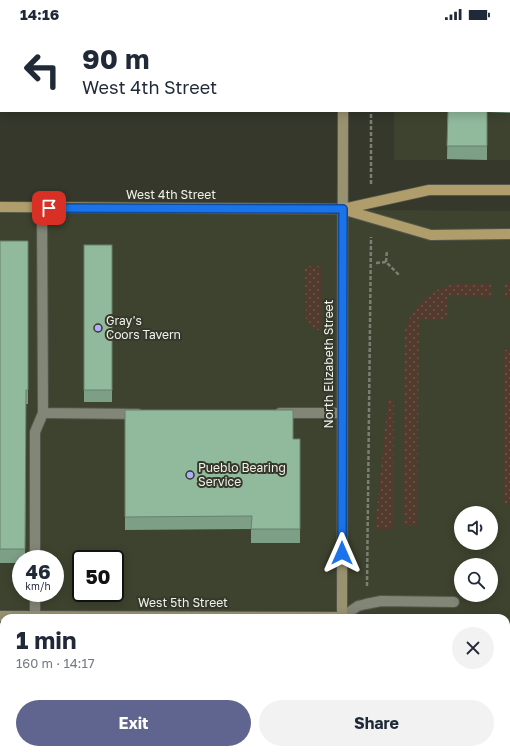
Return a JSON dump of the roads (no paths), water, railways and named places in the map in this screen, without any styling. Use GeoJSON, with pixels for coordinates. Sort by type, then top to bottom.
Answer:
{"type":"FeatureCollection","features":[{"type":"Feature","properties":{"kind":"main road","name":"North Elizabeth Street"},"geometry":{"type":"LineString","coordinates":[[342,614],[343,112]]}},
{"type":"Feature","properties":{"kind":"main road","name":"West 4th Street"},"geometry":{"type":"LineString","coordinates":[[0,207],[343,209],[429,190],[510,190]]}},
{"type":"Feature","properties":{"kind":"main road","name":"West 4th Street"},"geometry":{"type":"LineString","coordinates":[[343,209],[431,235],[510,234]]}},
{"type":"Feature","properties":{"kind":"lane"},"geometry":{"type":"LineString","coordinates":[[35,550],[36,432],[43,414],[42,208]]}},
{"type":"Feature","properties":{"kind":"lane"},"geometry":{"type":"LineString","coordinates":[[273,413],[342,413]]}},
{"type":"Feature","properties":{"kind":"lane"},"geometry":{"type":"LineString","coordinates":[[43,414],[148,414]]}},
{"type":"Feature","properties":{"kind":"lane"},"geometry":{"type":"LineString","coordinates":[[347,614],[352,610],[366,604],[381,601],[454,602]]}},
{"type":"Feature","properties":{"kind":"lane"},"geometry":{"type":"LineString","coordinates":[[35,602],[35,614]]}},
{"type":"Feature","properties":{"kind":"place","name":"Gray's Coors Tavern"},"geometry":{"type":"Point","coordinates":[98,328]}},
{"type":"Feature","properties":{"kind":"place","name":"Pueblo Bearing Service"},"geometry":{"type":"Point","coordinates":[190,475]}}]}
